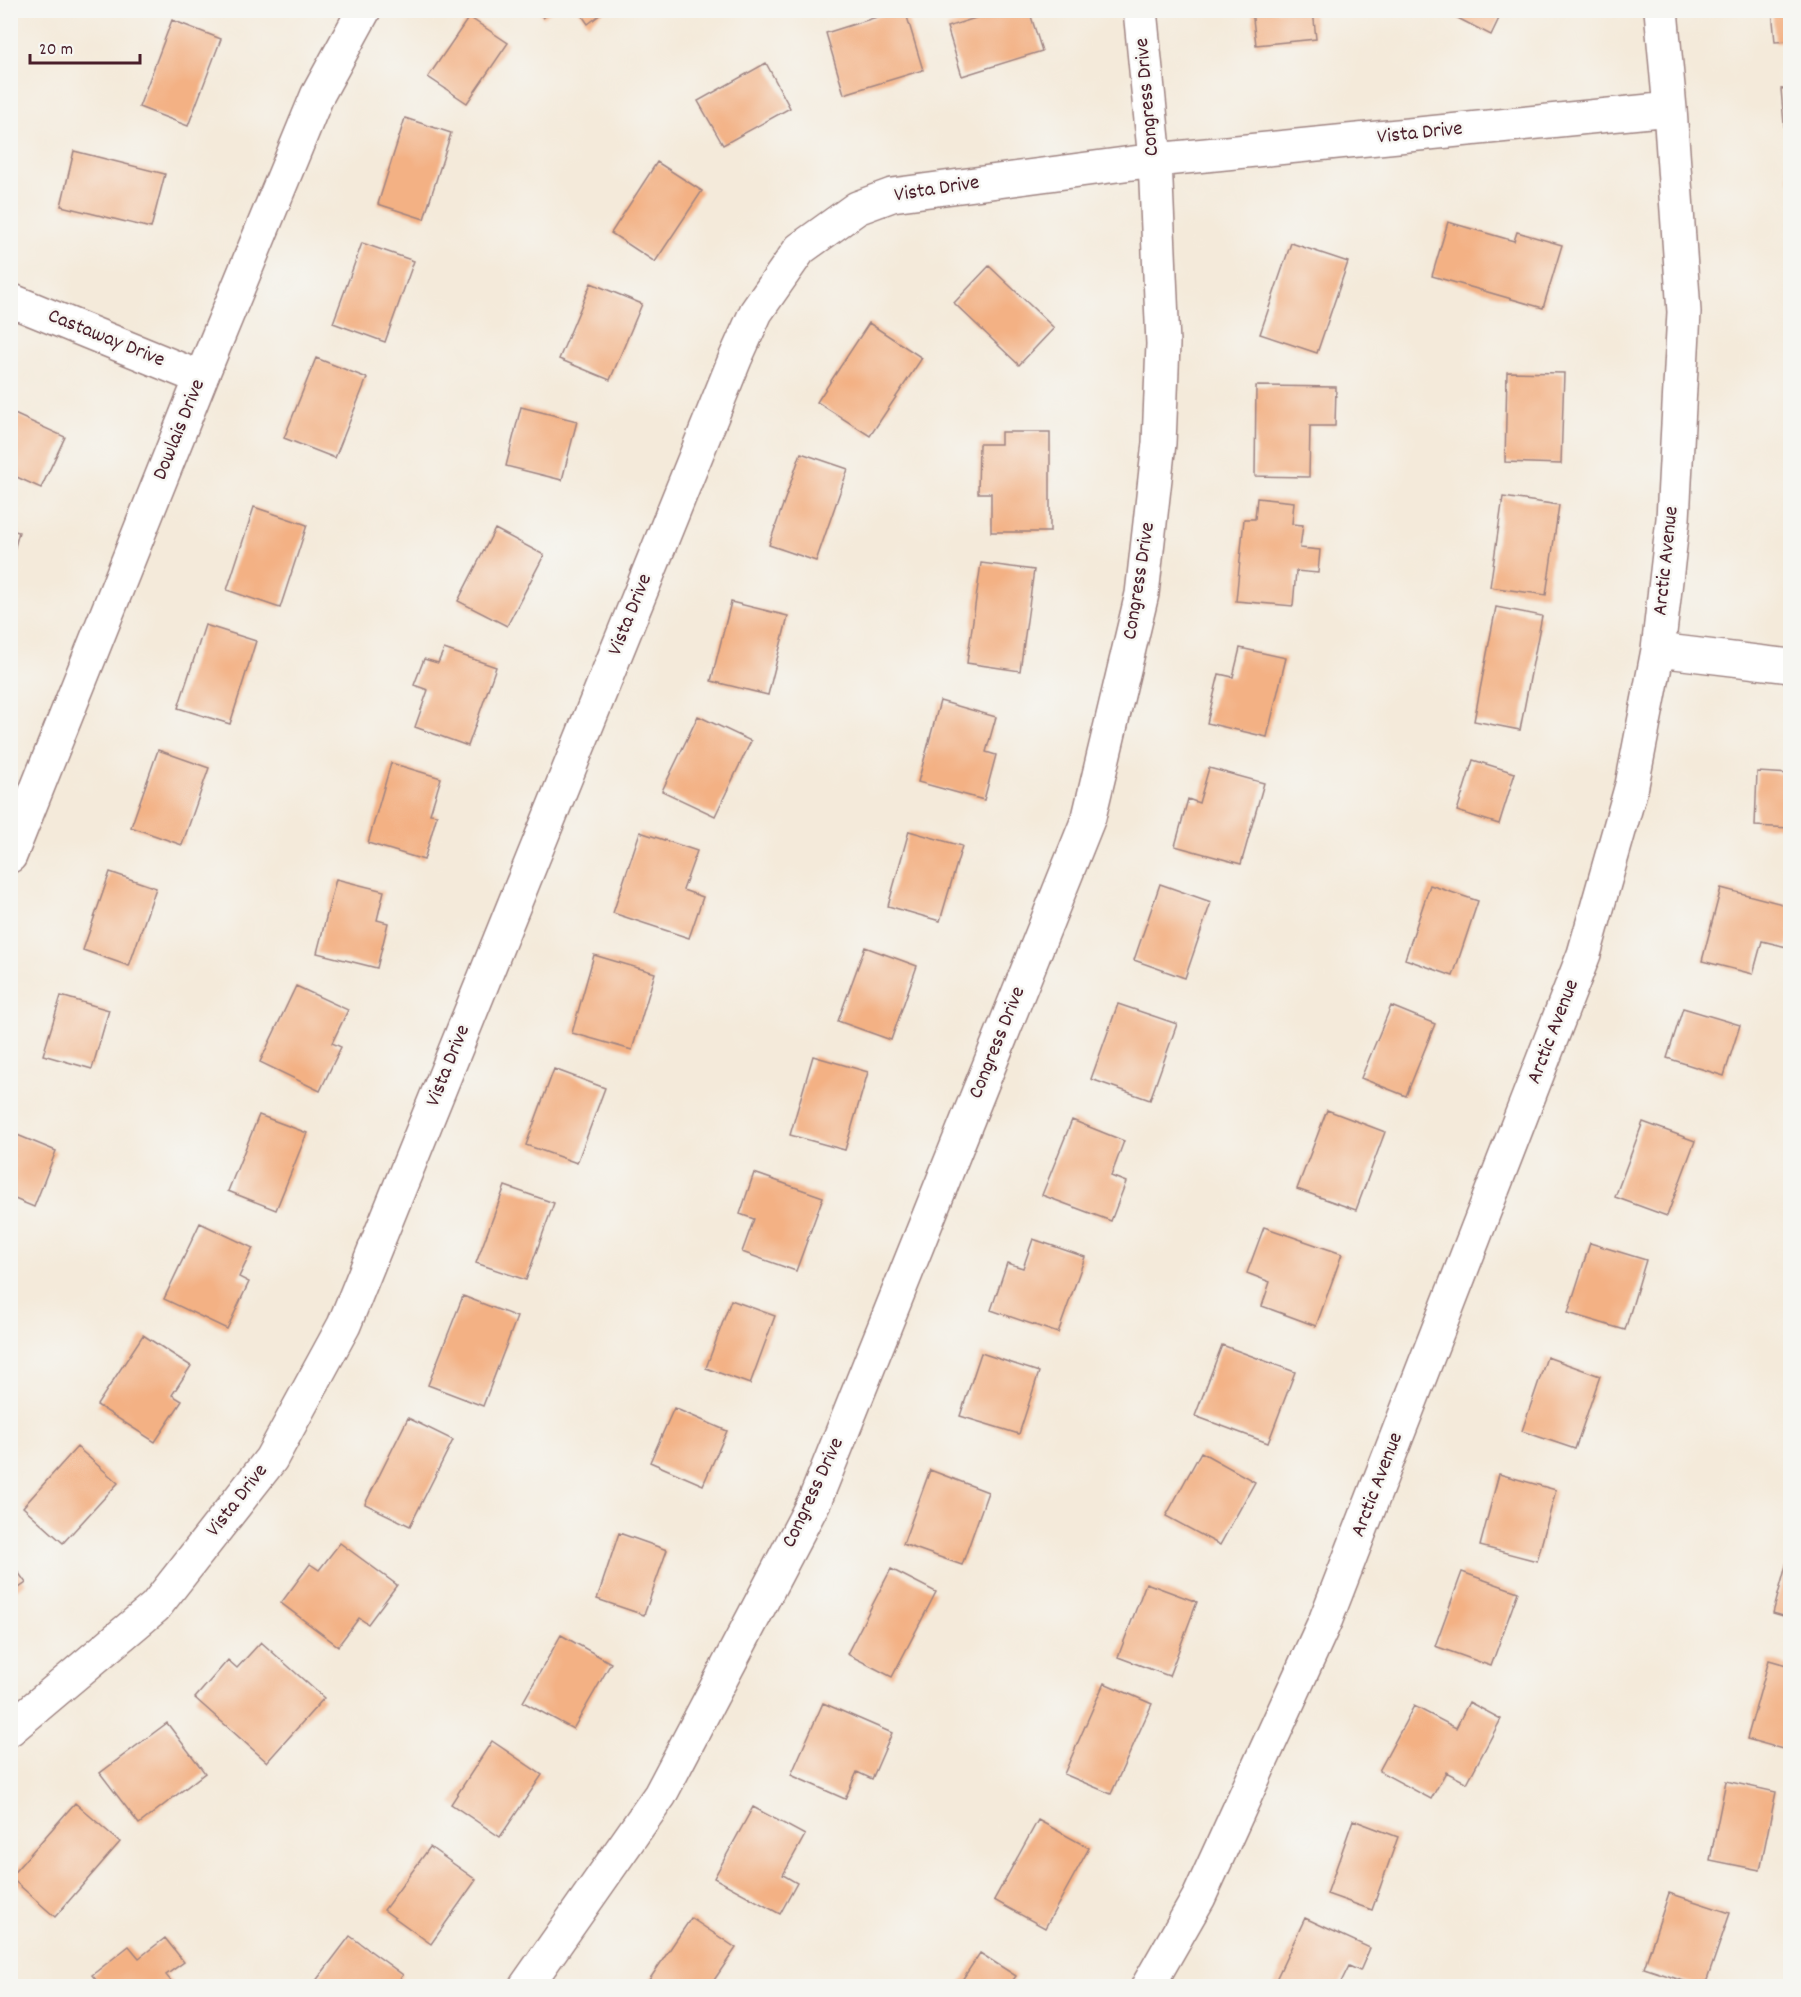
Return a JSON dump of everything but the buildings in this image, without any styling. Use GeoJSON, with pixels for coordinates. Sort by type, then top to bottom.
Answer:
{"type":"FeatureCollection","features":[{"type":"Feature","properties":{"kind":"street","name":"Dowlais Drive"},"geometry":{"type":"LineString","coordinates":[[10,856],[201,378],[318,96],[364,10]]}},
{"type":"Feature","properties":{"kind":"street","name":"Congress Drive"},"geometry":{"type":"LineString","coordinates":[[526,1986],[660,1795],[814,1500],[1089,817],[1142,594],[1159,443],[1163,344],[1155,160],[1140,10]]}},
{"type":"Feature","properties":{"kind":"street","name":"Arctic Avenue"},"geometry":{"type":"LineString","coordinates":[[1148,1986],[1199,1897],[1326,1619],[1584,954],[1632,785],[1658,650],[1673,519],[1684,312],[1661,10]]}},
{"type":"Feature","properties":{"kind":"street","name":"Vista Drive"},"geometry":{"type":"LineString","coordinates":[[10,1729],[155,1607],[271,1459],[344,1325],[735,359],[756,312],[800,249],[857,208],[892,195],[1155,160],[1670,109]]}},
{"type":"Feature","properties":{"kind":"street","name":"Castaway Drive"},"geometry":{"type":"LineString","coordinates":[[10,300],[201,378]]}},
{"type":"Feature","properties":{"kind":"street"},"geometry":{"type":"LineString","coordinates":[[1658,650],[1791,666]]}}]}
